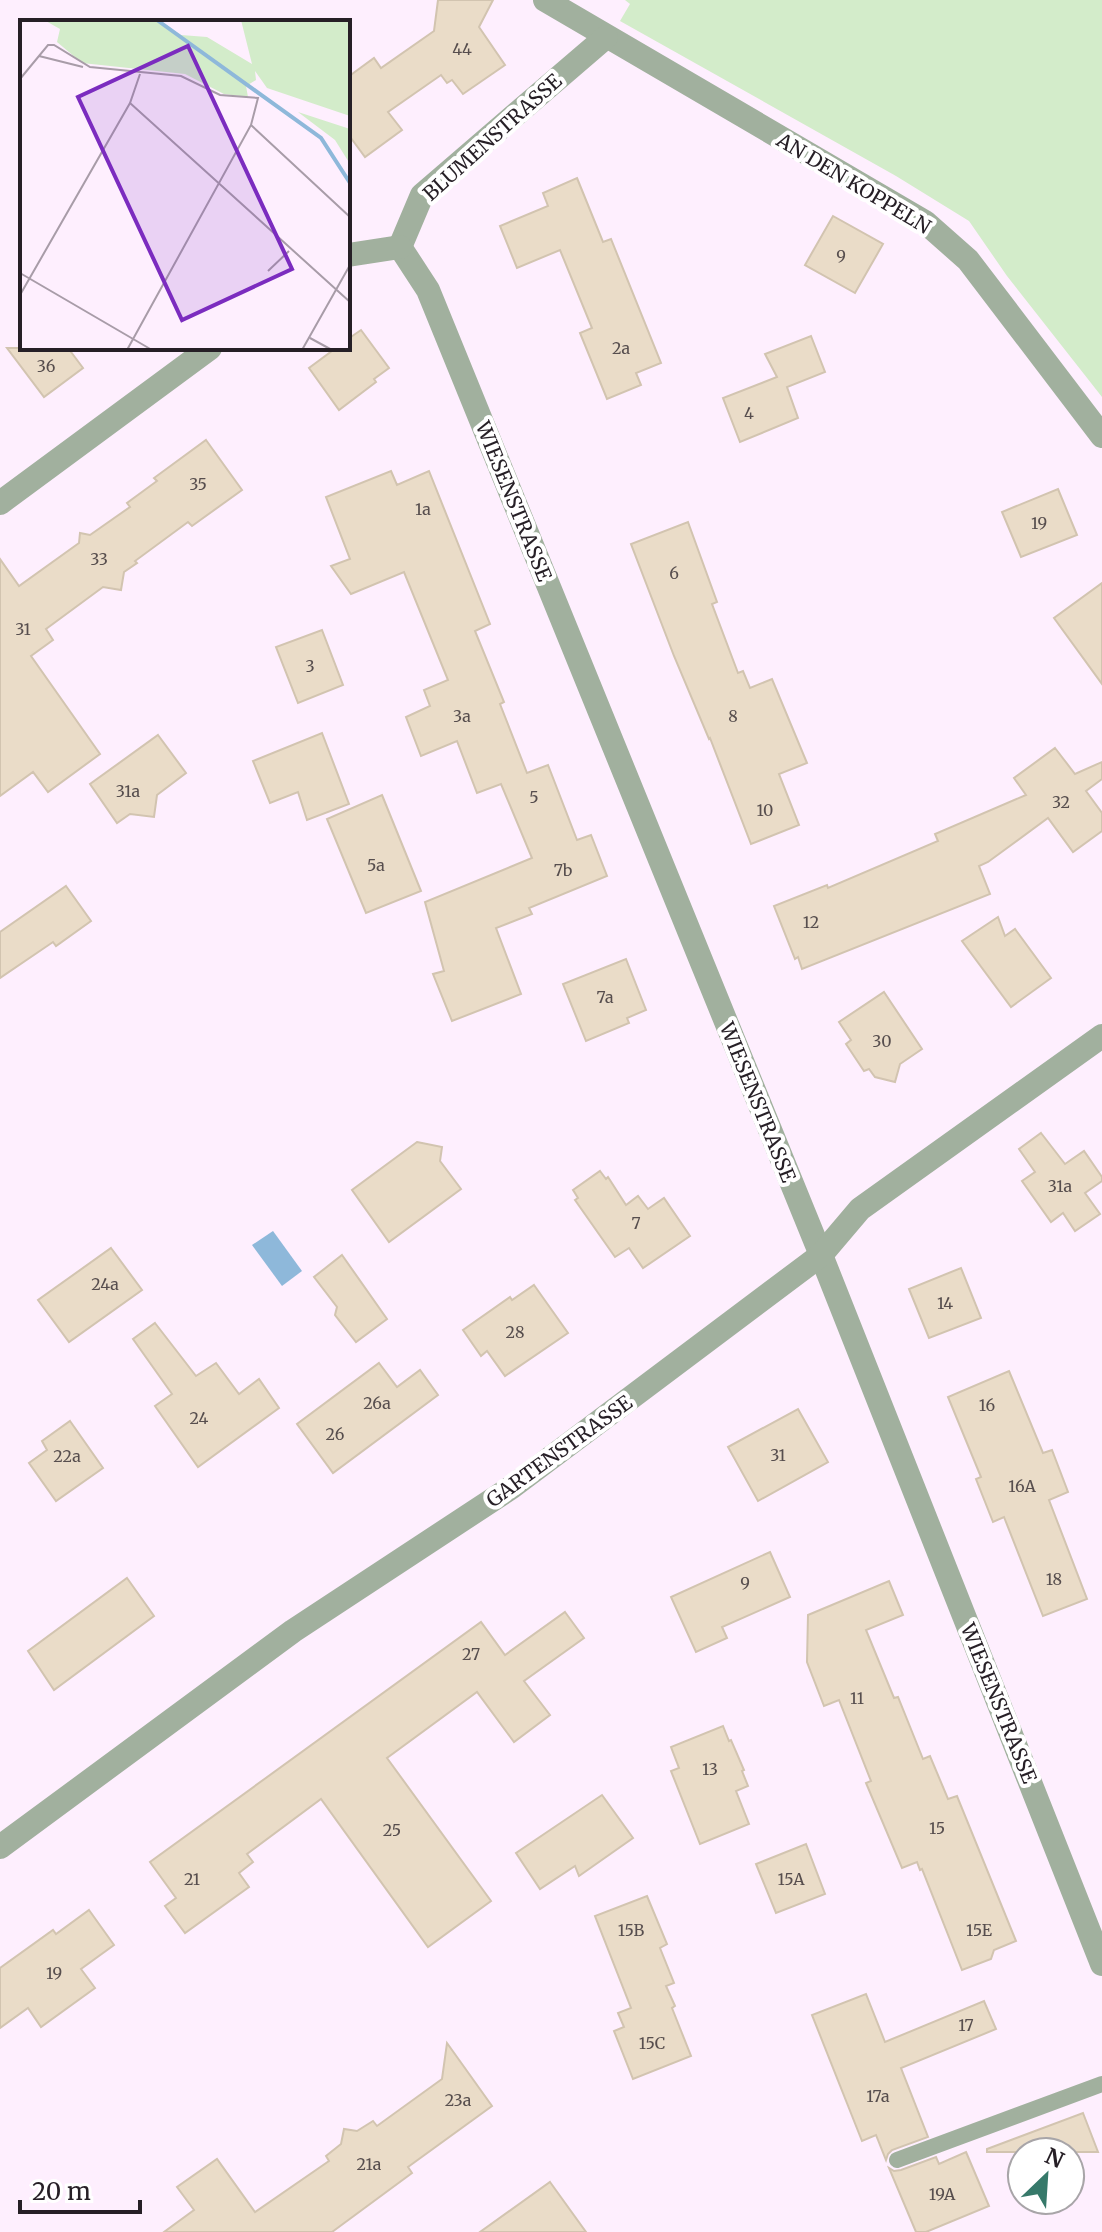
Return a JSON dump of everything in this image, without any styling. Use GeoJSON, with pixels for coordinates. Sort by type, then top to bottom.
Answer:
{"type":"FeatureCollection","features":[{"type":"Feature","properties":{"kind":"street","name":"AN DEN KOPPELN"},"geometry":{"type":"LineString","coordinates":[[545,0],[925,222],[968,260],[1102,436]]}},
{"type":"Feature","properties":{"kind":"street","name":"BLUMENSTRASSE"},"geometry":{"type":"LineString","coordinates":[[400,247],[422,195],[606,37]]}},
{"type":"Feature","properties":{"kind":"street"},"geometry":{"type":"LineString","coordinates":[[350,255],[400,247]]}},
{"type":"Feature","properties":{"kind":"street","name":"WIESENSTRASSE"},"geometry":{"type":"LineString","coordinates":[[400,247],[428,290],[821,1255],[1102,1964]]}},
{"type":"Feature","properties":{"kind":"street"},"geometry":{"type":"LineString","coordinates":[[0,503],[207,350]]}},
{"type":"Feature","properties":{"kind":"street","name":"GARTENSTRASSE"},"geometry":{"type":"LineString","coordinates":[[0,1847],[293,1631],[512,1487],[821,1255],[860,1209],[1102,1036]]}},
{"type":"Feature","properties":{"kind":"lane"},"geometry":{"type":"LineString","coordinates":[[897,2160],[1102,2084]]}},
{"type":"Feature","properties":{"kind":"green space"},"geometry":{"type":"Polygon","coordinates":[[[625,0],[1102,0],[1102,397],[1007,276],[969,221],[896,176],[620,21],[630,4],[625,0]]]}},
{"type":"Feature","properties":{"kind":"water"},"geometry":{"type":"Polygon","coordinates":[[[273,1231],[302,1271],[282,1286],[252,1245],[273,1231]]]}},
{"type":"Feature","properties":{"kind":"building"},"geometry":{"type":"Polygon","coordinates":[[[438,0],[493,0],[479,27],[505,65],[463,94],[452,80],[447,83],[441,75],[388,112],[402,130],[365,157],[350,137],[350,76],[374,58],[381,68],[434,31],[438,0]]]}},
{"type":"Feature","properties":{"kind":"building"},"geometry":{"type":"Polygon","coordinates":[[[577,178],[603,242],[611,239],[661,363],[636,373],[641,385],[607,399],[580,333],[592,328],[560,250],[517,268],[500,226],[548,206],[543,193],[577,178]]]}},
{"type":"Feature","properties":{"kind":"building"},"geometry":{"type":"Polygon","coordinates":[[[833,216],[883,244],[855,293],[805,265],[833,216]]]}},
{"type":"Feature","properties":{"kind":"building"},"geometry":{"type":"Polygon","coordinates":[[[361,330],[389,368],[339,410],[309,368],[333,350],[350,350],[350,338],[361,330]]]}},
{"type":"Feature","properties":{"kind":"building"},"geometry":{"type":"Polygon","coordinates":[[[811,336],[825,372],[787,387],[798,418],[740,442],[723,398],[777,377],[765,354],[811,336]]]}},
{"type":"Feature","properties":{"kind":"building"},"geometry":{"type":"Polygon","coordinates":[[[7,348],[70,350],[83,368],[44,397],[7,348]]]}},
{"type":"Feature","properties":{"kind":"building"},"geometry":{"type":"Polygon","coordinates":[[[206,440],[242,490],[192,526],[188,522],[135,561],[137,563],[124,572],[121,590],[103,587],[46,629],[53,640],[31,656],[100,754],[48,792],[33,772],[0,796],[0,559],[19,586],[79,543],[80,533],[90,535],[130,507],[127,503],[157,481],[154,478],[206,440]]]}},
{"type":"Feature","properties":{"kind":"building"},"geometry":{"type":"Polygon","coordinates":[[[391,471],[397,485],[429,471],[490,624],[475,631],[504,702],[500,704],[527,773],[548,765],[577,840],[591,835],[607,876],[529,908],[532,914],[496,928],[521,994],[452,1021],[433,974],[444,971],[425,902],[532,858],[501,784],[477,793],[457,741],[421,756],[406,717],[430,706],[424,690],[448,680],[404,572],[351,594],[331,566],[350,559],[326,497],[391,471]]]}},
{"type":"Feature","properties":{"kind":"building"},"geometry":{"type":"Polygon","coordinates":[[[1058,489],[1077,535],[1021,557],[1002,512],[1058,489]]]}},
{"type":"Feature","properties":{"kind":"building"},"geometry":{"type":"Polygon","coordinates":[[[688,522],[717,602],[712,604],[738,673],[743,671],[750,688],[772,679],[807,763],[779,774],[799,825],[751,844],[631,544],[688,522]]]}},
{"type":"Feature","properties":{"kind":"building"},"geometry":{"type":"Polygon","coordinates":[[[1102,583],[1102,684],[1054,618],[1102,583]]]}},
{"type":"Feature","properties":{"kind":"building"},"geometry":{"type":"Polygon","coordinates":[[[322,630],[343,685],[298,703],[276,647],[322,630]]]}},
{"type":"Feature","properties":{"kind":"building"},"geometry":{"type":"Polygon","coordinates":[[[322,733],[349,804],[307,820],[298,792],[270,803],[253,761],[322,733]]]}},
{"type":"Feature","properties":{"kind":"building"},"geometry":{"type":"Polygon","coordinates":[[[158,735],[186,773],[157,795],[154,817],[130,814],[117,823],[90,784],[158,735]]]}},
{"type":"Feature","properties":{"kind":"building"},"geometry":{"type":"Polygon","coordinates":[[[1055,748],[1075,774],[1102,762],[1102,779],[1086,791],[1102,813],[1102,831],[1073,852],[1048,818],[979,866],[990,894],[802,969],[774,906],[827,885],[828,888],[938,841],[935,834],[1026,795],[1014,778],[1055,748]]]}},
{"type":"Feature","properties":{"kind":"building"},"geometry":{"type":"Polygon","coordinates":[[[382,795],[421,891],[366,913],[327,819],[382,795]]]}},
{"type":"Feature","properties":{"kind":"building"},"geometry":{"type":"Polygon","coordinates":[[[66,886],[91,921],[56,946],[53,942],[0,978],[0,932],[66,886]]]}},
{"type":"Feature","properties":{"kind":"building"},"geometry":{"type":"Polygon","coordinates":[[[998,917],[1005,936],[1015,929],[1051,978],[1011,1007],[962,941],[998,917]]]}},
{"type":"Feature","properties":{"kind":"building"},"geometry":{"type":"Polygon","coordinates":[[[626,959],[646,1010],[627,1018],[629,1023],[586,1041],[563,984],[626,959]]]}},
{"type":"Feature","properties":{"kind":"building"},"geometry":{"type":"Polygon","coordinates":[[[884,992],[922,1049],[900,1064],[895,1082],[875,1077],[869,1069],[864,1071],[846,1044],[851,1040],[839,1022],[884,992]]]}},
{"type":"Feature","properties":{"kind":"building"},"geometry":{"type":"Polygon","coordinates":[[[1041,1133],[1065,1164],[1084,1151],[1102,1177],[1102,1181],[1085,1193],[1100,1214],[1075,1231],[1063,1213],[1051,1222],[1022,1181],[1035,1172],[1019,1149],[1041,1133]]]}},
{"type":"Feature","properties":{"kind":"building"},"geometry":{"type":"Polygon","coordinates":[[[417,1142],[442,1147],[440,1161],[461,1189],[389,1242],[352,1190],[417,1142]]]}},
{"type":"Feature","properties":{"kind":"building"},"geometry":{"type":"Polygon","coordinates":[[[600,1171],[606,1179],[608,1177],[626,1205],[638,1196],[648,1209],[664,1198],[690,1236],[643,1268],[629,1248],[615,1257],[575,1200],[578,1198],[573,1190],[600,1171]]]}},
{"type":"Feature","properties":{"kind":"building"},"geometry":{"type":"Polygon","coordinates":[[[111,1248],[142,1290],[69,1342],[38,1300],[111,1248]]]}},
{"type":"Feature","properties":{"kind":"building"},"geometry":{"type":"Polygon","coordinates":[[[342,1255],[387,1319],[356,1342],[335,1315],[337,1307],[314,1277],[342,1255]]]}},
{"type":"Feature","properties":{"kind":"building"},"geometry":{"type":"Polygon","coordinates":[[[961,1268],[981,1318],[929,1338],[909,1289],[961,1268]]]}},
{"type":"Feature","properties":{"kind":"building"},"geometry":{"type":"Polygon","coordinates":[[[534,1285],[568,1333],[505,1376],[487,1351],[481,1356],[463,1330],[510,1297],[512,1300],[534,1285]]]}},
{"type":"Feature","properties":{"kind":"building"},"geometry":{"type":"Polygon","coordinates":[[[155,1323],[196,1376],[216,1363],[239,1394],[259,1379],[279,1408],[198,1467],[155,1406],[172,1394],[133,1339],[155,1323]]]}},
{"type":"Feature","properties":{"kind":"building"},"geometry":{"type":"Polygon","coordinates":[[[379,1363],[397,1387],[420,1370],[438,1395],[333,1473],[297,1424],[379,1363]]]}},
{"type":"Feature","properties":{"kind":"building"},"geometry":{"type":"Polygon","coordinates":[[[1009,1371],[1043,1453],[1052,1450],[1068,1492],[1049,1500],[1087,1599],[1043,1616],[1004,1517],[993,1522],[976,1479],[981,1477],[948,1397],[1009,1371]]]}},
{"type":"Feature","properties":{"kind":"building"},"geometry":{"type":"Polygon","coordinates":[[[798,1409],[828,1462],[758,1501],[728,1447],[798,1409]]]}},
{"type":"Feature","properties":{"kind":"building"},"geometry":{"type":"Polygon","coordinates":[[[70,1421],[103,1468],[56,1501],[29,1463],[47,1450],[42,1441],[70,1421]]]}},
{"type":"Feature","properties":{"kind":"building"},"geometry":{"type":"Polygon","coordinates":[[[770,1552],[790,1597],[722,1627],[727,1638],[696,1652],[671,1597],[770,1552]]]}},
{"type":"Feature","properties":{"kind":"building"},"geometry":{"type":"Polygon","coordinates":[[[127,1578],[154,1616],[54,1690],[28,1651],[127,1578]]]}},
{"type":"Feature","properties":{"kind":"building"},"geometry":{"type":"Polygon","coordinates":[[[889,1581],[903,1615],[866,1630],[923,1759],[930,1756],[948,1799],[957,1796],[1016,1941],[994,1950],[991,1959],[962,1970],[922,1869],[917,1862],[902,1868],[866,1783],[871,1781],[839,1700],[824,1706],[807,1662],[808,1615],[889,1581]]]}},
{"type":"Feature","properties":{"kind":"building"},"geometry":{"type":"Polygon","coordinates":[[[565,1612],[584,1638],[524,1681],[550,1715],[514,1742],[477,1692],[387,1758],[491,1901],[428,1947],[321,1799],[247,1854],[253,1862],[239,1873],[249,1887],[185,1933],[165,1906],[176,1898],[150,1862],[481,1622],[505,1655],[565,1612]]]}},
{"type":"Feature","properties":{"kind":"building"},"geometry":{"type":"Polygon","coordinates":[[[723,1726],[744,1770],[748,1786],[736,1791],[749,1824],[700,1844],[671,1771],[679,1768],[671,1747],[723,1726]]]}},
{"type":"Feature","properties":{"kind":"building"},"geometry":{"type":"Polygon","coordinates":[[[602,1795],[633,1838],[579,1876],[575,1866],[540,1889],[516,1853],[602,1795]]]}},
{"type":"Feature","properties":{"kind":"building"},"geometry":{"type":"Polygon","coordinates":[[[806,1844],[825,1894],[776,1913],[756,1864],[806,1844]]]}},
{"type":"Feature","properties":{"kind":"building"},"geometry":{"type":"Polygon","coordinates":[[[647,1896],[667,1944],[660,1948],[674,1983],[666,1986],[691,2056],[633,2079],[614,2031],[624,2027],[618,2013],[631,2008],[595,1916],[647,1896]]]}},
{"type":"Feature","properties":{"kind":"building"},"geometry":{"type":"Polygon","coordinates":[[[89,1910],[114,1945],[81,1969],[95,1988],[41,2027],[28,2008],[0,2028],[0,1968],[53,1930],[56,1934],[89,1910]]]}},
{"type":"Feature","properties":{"kind":"building"},"geometry":{"type":"Polygon","coordinates":[[[866,1994],[885,2042],[984,2001],[996,2029],[901,2068],[928,2137],[892,2150],[886,2160],[876,2135],[862,2141],[812,2015],[866,1994]]]}},
{"type":"Feature","properties":{"kind":"building"},"geometry":{"type":"Polygon","coordinates":[[[447,2043],[492,2106],[408,2167],[412,2173],[332,2232],[164,2232],[194,2210],[177,2187],[217,2159],[255,2212],[329,2161],[326,2156],[341,2144],[344,2129],[357,2131],[373,2121],[377,2126],[442,2079],[447,2043]]]}},
{"type":"Feature","properties":{"kind":"building"},"geometry":{"type":"Polygon","coordinates":[[[1083,2113],[1098,2152],[1086,2152],[1086,2136],[1022,2136],[1083,2113]]]}},
{"type":"Feature","properties":{"kind":"building"},"geometry":{"type":"Polygon","coordinates":[[[1006,2142],[1006,2152],[987,2152],[987,2149],[1006,2142]]]}},
{"type":"Feature","properties":{"kind":"building"},"geometry":{"type":"Polygon","coordinates":[[[966,2152],[989,2206],[926,2232],[916,2232],[889,2168],[901,2170],[936,2157],[939,2164],[966,2152]]]}},
{"type":"Feature","properties":{"kind":"building"},"geometry":{"type":"Polygon","coordinates":[[[550,2182],[586,2232],[480,2232],[550,2182]]]}}]}
